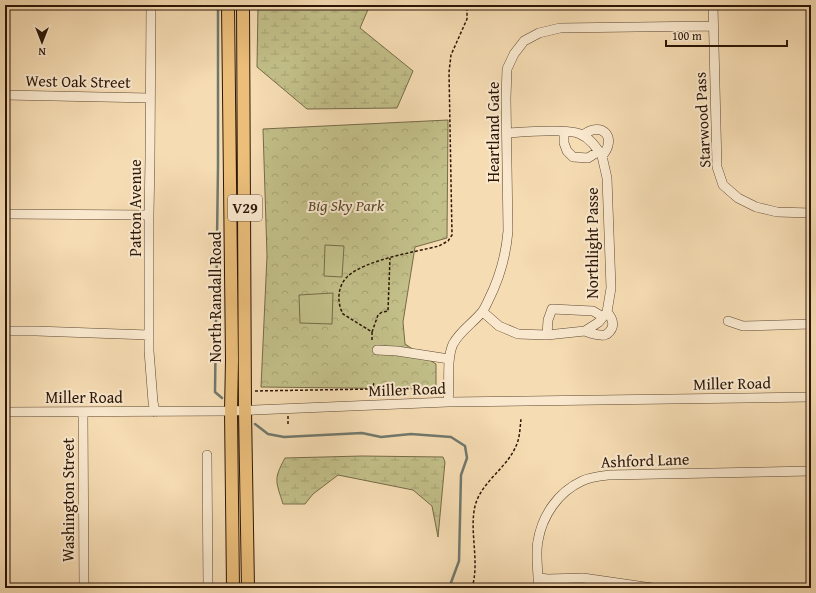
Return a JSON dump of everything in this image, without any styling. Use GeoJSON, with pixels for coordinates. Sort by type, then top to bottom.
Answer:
{"type":"FeatureCollection","features":[{"type":"Feature","properties":{"kind":"main road","name":"North Randall Road"},"geometry":{"type":"LineString","coordinates":[[228,5],[233,588]]}},
{"type":"Feature","properties":{"kind":"main road","name":"North Randall Road"},"geometry":{"type":"LineString","coordinates":[[243,5],[245,410],[248,588]]}},
{"type":"Feature","properties":{"kind":"street","name":"Patton Avenue"},"geometry":{"type":"LineString","coordinates":[[151,5],[148,215],[149,351],[154,412]]}},
{"type":"Feature","properties":{"kind":"street","name":"Starwood Pass"},"geometry":{"type":"LineString","coordinates":[[713,5],[712,26],[717,167],[723,185],[738,198],[756,207],[777,212],[811,213]]}},
{"type":"Feature","properties":{"kind":"street","name":"Heartland Gate"},"geometry":{"type":"LineString","coordinates":[[448,402],[449,359],[453,345],[458,337],[483,312],[495,288],[506,252],[508,231],[508,133],[506,98],[508,69],[514,54],[524,41],[539,33],[560,28],[712,26]]}},
{"type":"Feature","properties":{"kind":"street","name":"West Oak Street"},"geometry":{"type":"LineString","coordinates":[[5,95],[150,98]]}},
{"type":"Feature","properties":{"kind":"street"},"geometry":{"type":"LineString","coordinates":[[564,132],[564,143],[567,151],[574,156],[588,158],[606,151],[609,145],[609,139],[605,132],[593,129],[583,135]]}},
{"type":"Feature","properties":{"kind":"street"},"geometry":{"type":"LineString","coordinates":[[508,133],[578,133],[590,141],[600,153]]}},
{"type":"Feature","properties":{"kind":"street","name":"Northlight Passe"},"geometry":{"type":"LineString","coordinates":[[585,331],[599,322],[605,314],[611,288],[607,178],[600,153]]}},
{"type":"Feature","properties":{"kind":"street"},"geometry":{"type":"LineString","coordinates":[[5,214],[148,215]]}},
{"type":"Feature","properties":{"kind":"street"},"geometry":{"type":"LineString","coordinates":[[483,312],[499,326],[518,334],[547,335],[585,331],[604,335],[608,333],[612,327],[612,318],[605,314],[593,311],[552,309],[548,320],[547,335]]}},
{"type":"Feature","properties":{"kind":"street"},"geometry":{"type":"LineString","coordinates":[[728,321],[743,326],[811,324]]}},
{"type":"Feature","properties":{"kind":"street"},"geometry":{"type":"LineString","coordinates":[[5,331],[149,335]]}},
{"type":"Feature","properties":{"kind":"street"},"geometry":{"type":"LineString","coordinates":[[377,350],[397,351],[449,359]]}},
{"type":"Feature","properties":{"kind":"street","name":"Miller Road"},"geometry":{"type":"LineString","coordinates":[[5,412],[231,411],[448,402],[811,398]]}},
{"type":"Feature","properties":{"kind":"street","name":"Washington Street"},"geometry":{"type":"LineString","coordinates":[[83,412],[84,588]]}},
{"type":"Feature","properties":{"kind":"street"},"geometry":{"type":"LineString","coordinates":[[207,455],[208,588]]}},
{"type":"Feature","properties":{"kind":"street","name":"Ashford Lane"},"geometry":{"type":"LineString","coordinates":[[538,588],[539,578],[537,542],[544,520],[551,507],[561,496],[582,481],[609,475],[811,471]]}},
{"type":"Feature","properties":{"kind":"street"},"geometry":{"type":"LineString","coordinates":[[539,578],[583,578],[652,588]]}},
{"type":"Feature","properties":{"kind":"path"},"geometry":{"type":"LineString","coordinates":[[372,332],[343,314],[339,303],[340,292],[347,276],[368,265],[439,246],[448,241],[452,235],[449,72],[451,55],[467,19],[467,5]]}},
{"type":"Feature","properties":{"kind":"path"},"geometry":{"type":"LineString","coordinates":[[372,340],[372,332],[378,316],[382,312],[388,311],[390,258]]}},
{"type":"Feature","properties":{"kind":"path"},"geometry":{"type":"LineString","coordinates":[[263,391],[372,389],[374,383]]}},
{"type":"Feature","properties":{"kind":"path"},"geometry":{"type":"LineString","coordinates":[[472,588],[475,567],[475,505],[481,492],[508,460],[517,445],[521,419]]}},
{"type":"Feature","properties":{"kind":"green space"},"geometry":{"type":"Polygon","coordinates":[[[258,5],[370,5],[360,28],[413,71],[397,108],[307,109],[257,67],[258,5]]]}},
{"type":"Feature","properties":{"kind":"green space","name":"Big Sky Park"},"geometry":{"type":"Polygon","coordinates":[[[448,120],[447,238],[415,247],[403,322],[405,344],[436,364],[436,389],[261,387],[267,256],[263,129],[448,120]]]}},
{"type":"Feature","properties":{"kind":"green space"},"geometry":{"type":"Polygon","coordinates":[[[325,245],[344,246],[342,277],[324,276],[325,245]]]}},
{"type":"Feature","properties":{"kind":"green space"},"geometry":{"type":"Polygon","coordinates":[[[333,293],[332,324],[300,323],[299,295],[333,293]]]}},
{"type":"Feature","properties":{"kind":"green space"},"geometry":{"type":"Polygon","coordinates":[[[362,456],[443,457],[445,462],[438,537],[432,506],[413,490],[338,475],[313,494],[305,504],[283,504],[277,485],[277,476],[285,458],[362,456]]]}},
{"type":"Feature","properties":{"kind":"waterway"},"geometry":{"type":"LineString","coordinates":[[218,5],[218,166],[215,392],[222,398]]}},
{"type":"Feature","properties":{"kind":"waterway"},"geometry":{"type":"LineString","coordinates":[[255,424],[268,434],[284,437],[362,433],[381,437],[411,434],[451,437],[465,446],[467,458],[461,475],[459,561],[449,588]]}}]}
